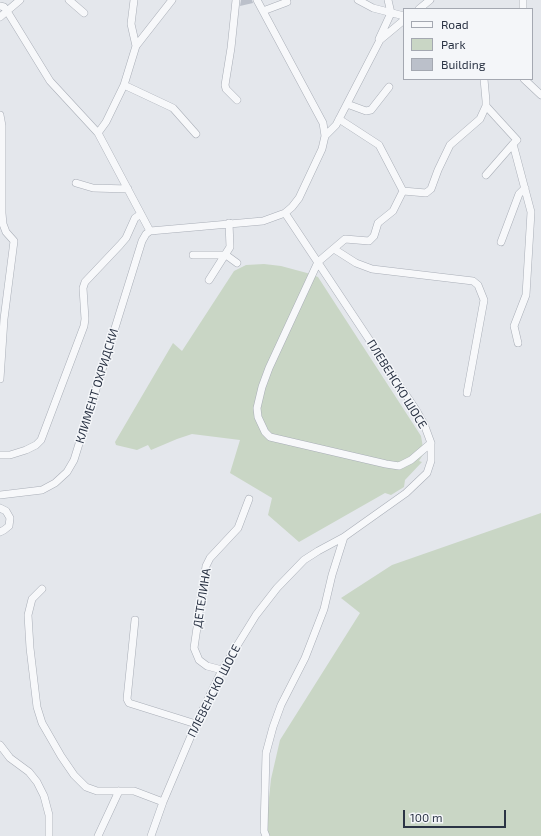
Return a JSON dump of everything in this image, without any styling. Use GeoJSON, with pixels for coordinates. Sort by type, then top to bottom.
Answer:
{"type":"FeatureCollection","features":[{"type":"Feature","properties":{"kind":"street"},"geometry":{"type":"LineString","coordinates":[[0,17],[20,0]]}},
{"type":"Feature","properties":{"kind":"street"},"geometry":{"type":"LineString","coordinates":[[69,0],[84,13]]}},
{"type":"Feature","properties":{"kind":"street"},"geometry":{"type":"LineString","coordinates":[[134,0],[131,24],[136,46]]}},
{"type":"Feature","properties":{"kind":"street"},"geometry":{"type":"LineString","coordinates":[[98,133],[106,122],[124,85],[136,46],[172,0]]}},
{"type":"Feature","properties":{"kind":"street"},"geometry":{"type":"LineString","coordinates":[[236,0],[231,48],[225,85],[226,89],[237,100]]}},
{"type":"Feature","properties":{"kind":"street"},"geometry":{"type":"LineString","coordinates":[[0,6],[4,7],[7,11],[50,81],[98,133],[150,231],[263,220],[286,213],[299,198],[322,149],[325,136],[323,123],[257,0]]}},
{"type":"Feature","properties":{"kind":"street"},"geometry":{"type":"LineString","coordinates":[[358,0],[373,8],[403,16]]}},
{"type":"Feature","properties":{"kind":"street"},"geometry":{"type":"LineString","coordinates":[[325,136],[336,125],[391,13],[388,0]]}},
{"type":"Feature","properties":{"kind":"street"},"geometry":{"type":"LineString","coordinates":[[420,8],[430,0]]}},
{"type":"Feature","properties":{"kind":"street"},"geometry":{"type":"LineString","coordinates":[[263,11],[287,2]]}},
{"type":"Feature","properties":{"kind":"street"},"geometry":{"type":"LineString","coordinates":[[374,49],[380,40],[403,21]]}},
{"type":"Feature","properties":{"kind":"street"},"geometry":{"type":"LineString","coordinates":[[403,191],[426,193],[430,189],[450,145],[480,119],[486,106],[484,80]]}},
{"type":"Feature","properties":{"kind":"street"},"geometry":{"type":"LineString","coordinates":[[525,80],[541,95]]}},
{"type":"Feature","properties":{"kind":"street"},"geometry":{"type":"LineString","coordinates":[[124,85],[173,108],[196,134]]}},
{"type":"Feature","properties":{"kind":"street"},"geometry":{"type":"LineString","coordinates":[[347,104],[366,111],[370,110],[389,87]]}},
{"type":"Feature","properties":{"kind":"street"},"geometry":{"type":"LineString","coordinates":[[486,106],[517,140],[486,175]]}},
{"type":"Feature","properties":{"kind":"street"},"geometry":{"type":"LineString","coordinates":[[0,115],[2,126],[3,224],[6,232],[14,241],[4,319],[0,379]]}},
{"type":"Feature","properties":{"kind":"street"},"geometry":{"type":"LineString","coordinates":[[339,119],[379,144],[403,191]]}},
{"type":"Feature","properties":{"kind":"street"},"geometry":{"type":"LineString","coordinates":[[513,144],[526,188],[531,212],[526,295],[514,326],[518,343]]}},
{"type":"Feature","properties":{"kind":"street"},"geometry":{"type":"LineString","coordinates":[[76,183],[93,188],[128,189]]}},
{"type":"Feature","properties":{"kind":"street"},"geometry":{"type":"LineString","coordinates":[[501,242],[519,194],[526,188]]}},
{"type":"Feature","properties":{"kind":"street"},"geometry":{"type":"LineString","coordinates":[[403,191],[393,210],[378,223],[374,236],[369,241],[345,239],[318,262],[269,368],[262,387],[257,408],[258,417],[265,432],[270,436],[386,464],[399,466],[411,460],[431,443]]}},
{"type":"Feature","properties":{"kind":"street","name":"ПЛЕВЕНСКО ШОСЕ"},"geometry":{"type":"LineString","coordinates":[[151,836],[163,802],[196,724],[222,670],[256,615],[291,572],[304,560],[344,537],[417,484],[430,467],[432,454],[431,443],[424,424],[286,213]]}},
{"type":"Feature","properties":{"kind":"street"},"geometry":{"type":"LineString","coordinates":[[0,455],[10,455],[26,450],[36,445],[41,440],[84,326],[83,288],[85,282],[118,249],[126,238],[134,218],[141,214]]}},
{"type":"Feature","properties":{"kind":"street"},"geometry":{"type":"LineString","coordinates":[[209,280],[230,247],[229,223]]}},
{"type":"Feature","properties":{"kind":"street","name":"КЛИМЕНТ ОХРИДСКИ"},"geometry":{"type":"LineString","coordinates":[[0,495],[42,490],[67,472],[74,460],[142,241],[146,234],[150,231]]}},
{"type":"Feature","properties":{"kind":"street"},"geometry":{"type":"LineString","coordinates":[[334,249],[356,263],[372,269],[473,281],[478,285],[484,300],[467,394]]}},
{"type":"Feature","properties":{"kind":"street"},"geometry":{"type":"LineString","coordinates":[[193,255],[226,255],[237,263]]}},
{"type":"Feature","properties":{"kind":"street","name":"ДЕТЕЛИНА"},"geometry":{"type":"LineString","coordinates":[[222,670],[207,666],[199,660],[194,648],[206,566],[210,558],[238,528],[249,499]]}},
{"type":"Feature","properties":{"kind":"street"},"geometry":{"type":"LineString","coordinates":[[0,508],[6,511],[10,518],[9,526],[0,532]]}},
{"type":"Feature","properties":{"kind":"street"},"geometry":{"type":"LineString","coordinates":[[266,836],[264,830],[266,753],[272,727],[281,705],[305,658],[324,609],[332,575],[344,537]]}},
{"type":"Feature","properties":{"kind":"street"},"geometry":{"type":"LineString","coordinates":[[42,589],[32,598],[28,615],[37,707],[42,723],[74,775],[86,787],[97,791],[134,791],[163,802]]}},
{"type":"Feature","properties":{"kind":"street"},"geometry":{"type":"LineString","coordinates":[[135,620],[127,699],[129,703],[196,724]]}},
{"type":"Feature","properties":{"kind":"street"},"geometry":{"type":"LineString","coordinates":[[0,744],[10,758],[28,772],[37,782],[44,796],[50,836]]}},
{"type":"Feature","properties":{"kind":"street"},"geometry":{"type":"LineString","coordinates":[[98,836],[119,791]]}},
{"type":"Feature","properties":{"kind":"green space"},"geometry":{"type":"Polygon","coordinates":[[[264,264],[281,266],[318,277],[421,436],[424,453],[419,461],[422,462],[405,480],[404,487],[391,495],[385,493],[299,542],[268,515],[272,498],[230,473],[240,440],[192,434],[151,450],[148,445],[137,450],[116,445],[115,442],[173,343],[182,351],[234,271],[246,265],[264,264]]]}},
{"type":"Feature","properties":{"kind":"green space"},"geometry":{"type":"Polygon","coordinates":[[[541,513],[541,836],[265,836],[271,779],[280,740],[360,613],[341,598],[392,565],[541,513]]]}},
{"type":"Feature","properties":{"kind":"building"},"geometry":{"type":"Polygon","coordinates":[[[241,0],[252,0],[253,3],[240,6],[241,0]]]}}]}
